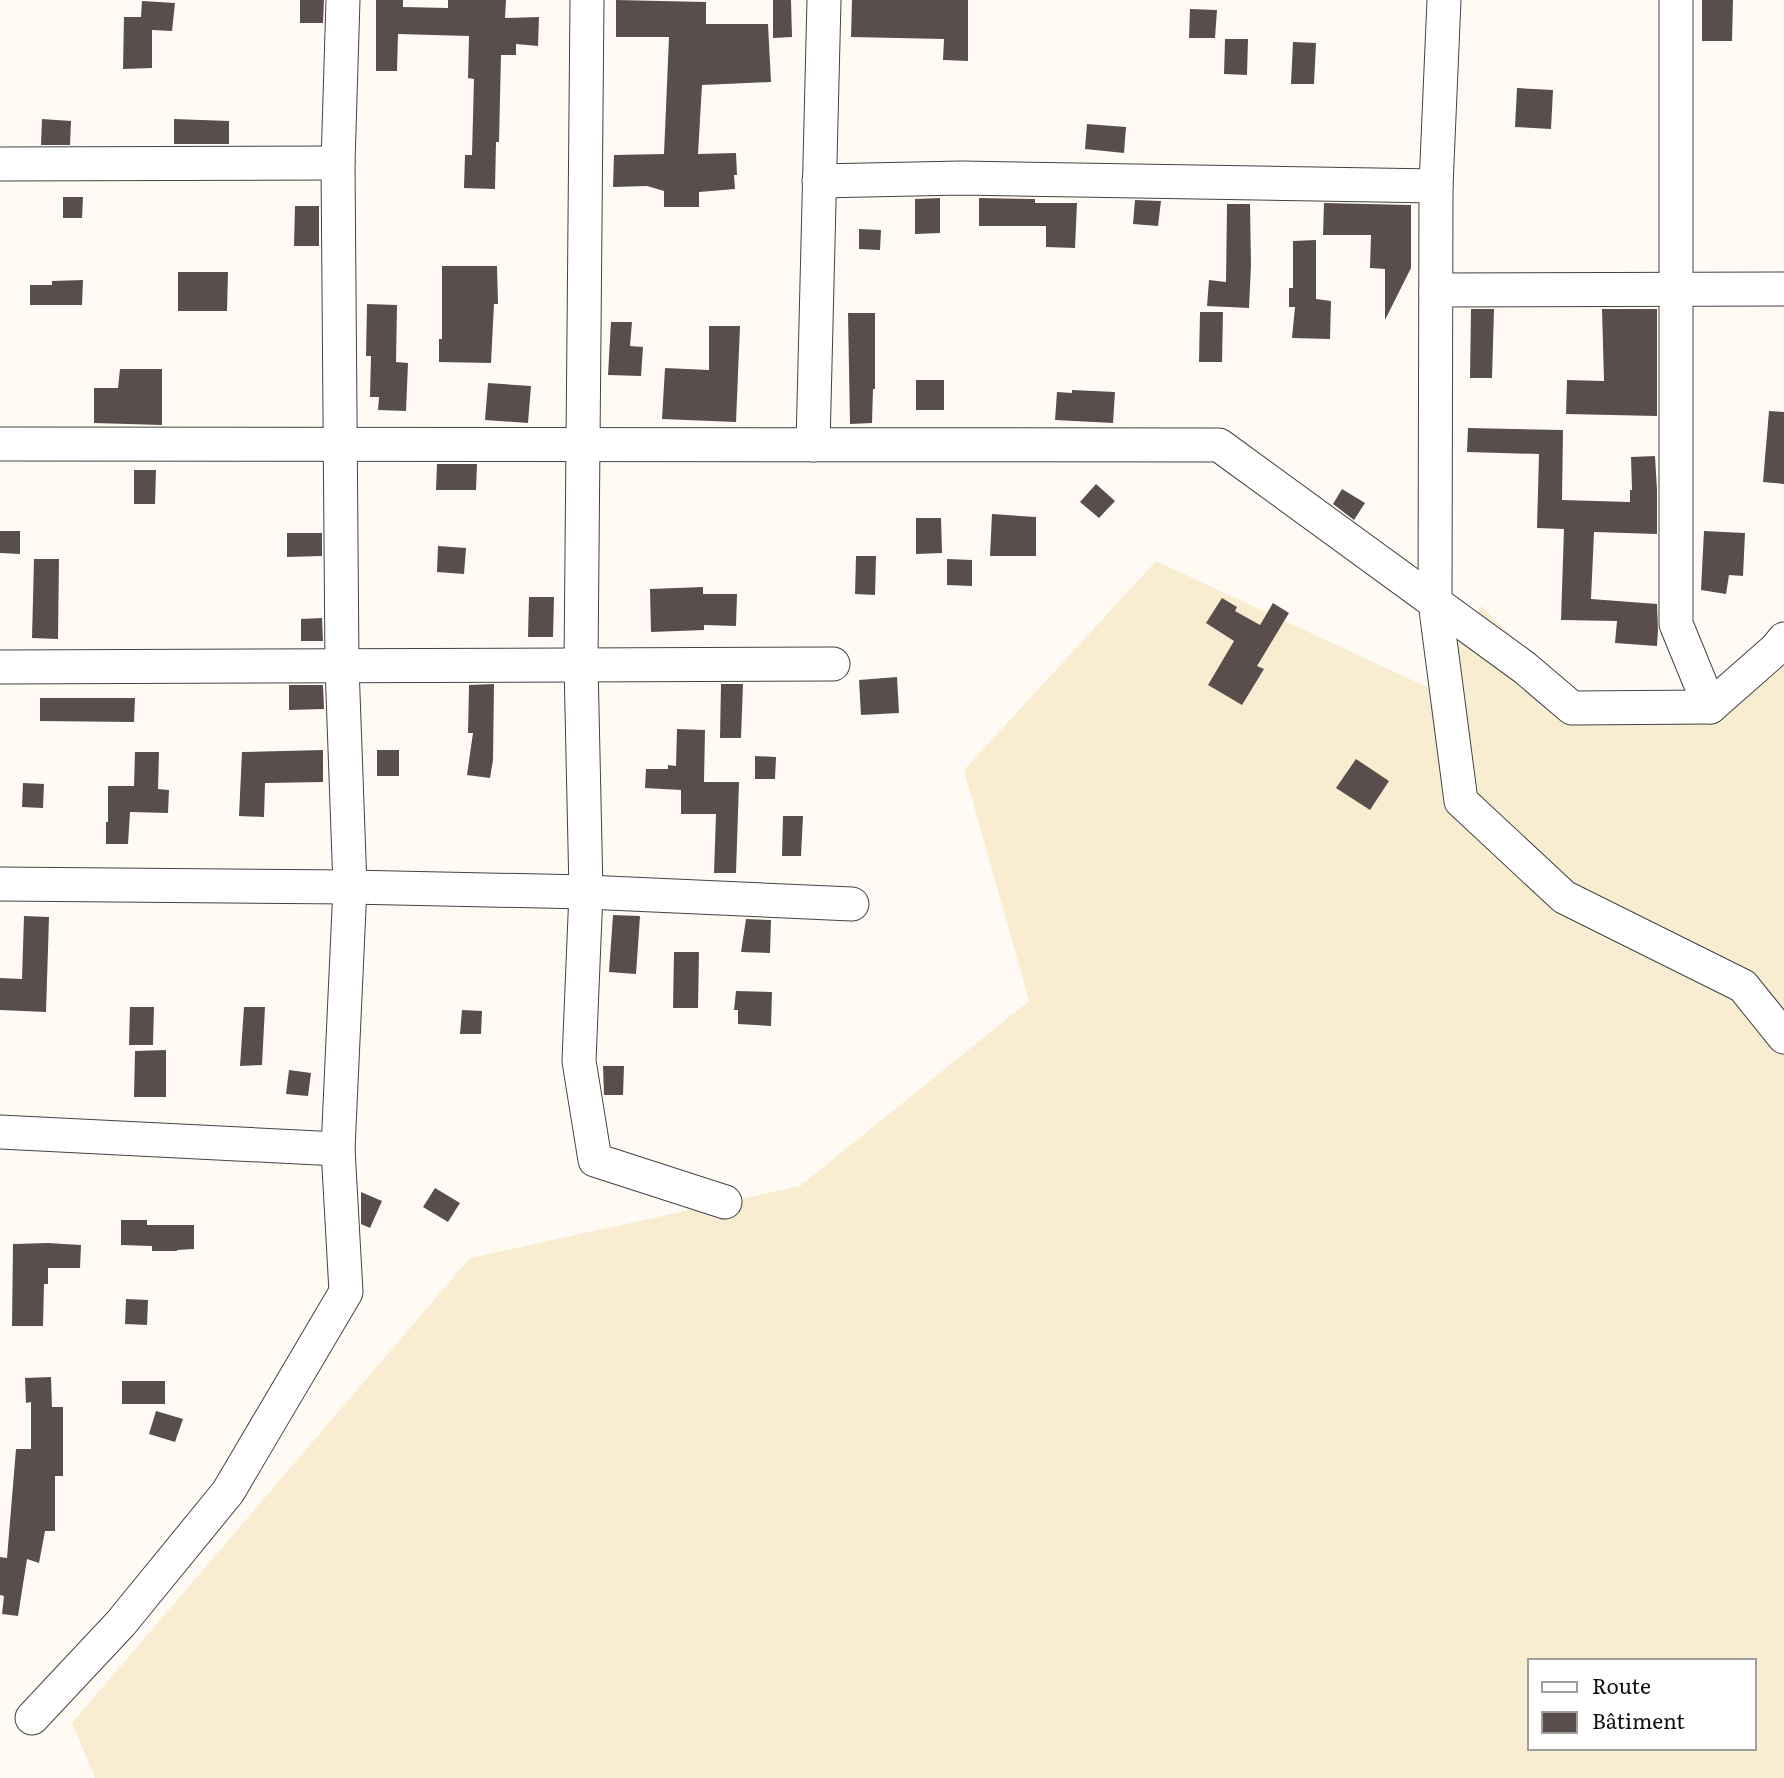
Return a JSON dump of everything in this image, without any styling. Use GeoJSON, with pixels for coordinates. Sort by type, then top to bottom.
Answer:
{"type":"FeatureCollection","features":[{"type":"Feature","properties":{"kind":"street"},"geometry":{"type":"LineString","coordinates":[[32,1718],[121,1623],[228,1492],[346,1292],[338,1149],[350,887],[342,666],[340,445],[338,163],[342,0]]}},
{"type":"Feature","properties":{"kind":"street"},"geometry":{"type":"LineString","coordinates":[[587,0],[581,664],[586,892],[579,1061],[595,1160],[725,1202]]}},
{"type":"Feature","properties":{"kind":"street"},"geometry":{"type":"LineString","coordinates":[[813,445],[824,0]]}},
{"type":"Feature","properties":{"kind":"street"},"geometry":{"type":"LineString","coordinates":[[1444,0],[1436,186],[1435,602],[1461,801],[1564,897],[1743,986],[1784,1037]]}},
{"type":"Feature","properties":{"kind":"street"},"geometry":{"type":"LineString","coordinates":[[1676,0],[1676,624],[1710,708]]}},
{"type":"Feature","properties":{"kind":"street"},"geometry":{"type":"LineString","coordinates":[[0,164],[338,163]]}},
{"type":"Feature","properties":{"kind":"street"},"geometry":{"type":"LineString","coordinates":[[819,181],[961,178],[1436,186]]}},
{"type":"Feature","properties":{"kind":"street"},"geometry":{"type":"LineString","coordinates":[[1436,290],[1784,289]]}},
{"type":"Feature","properties":{"kind":"street"},"geometry":{"type":"LineString","coordinates":[[0,444],[1219,445],[1525,668],[1572,708],[1710,708],[1784,639]]}},
{"type":"Feature","properties":{"kind":"street"},"geometry":{"type":"LineString","coordinates":[[0,667],[833,664]]}},
{"type":"Feature","properties":{"kind":"street"},"geometry":{"type":"LineString","coordinates":[[0,884],[586,892],[852,904]]}},
{"type":"Feature","properties":{"kind":"street"},"geometry":{"type":"LineString","coordinates":[[0,1132],[338,1149]]}},
{"type":"Feature","properties":{"kind":"shaded area"},"geometry":{"type":"Polygon","coordinates":[[[1156,561],[1431,689],[1481,606],[1592,712],[1749,684],[1784,646],[1784,1778],[95,1778],[72,1723],[470,1258],[800,1186],[1029,1001],[964,770],[1156,561]]]}},
{"type":"Feature","properties":{"kind":"building"},"geometry":{"type":"Polygon","coordinates":[[[300,0],[324,0],[323,23],[300,23],[300,0]]]}},
{"type":"Feature","properties":{"kind":"building"},"geometry":{"type":"Polygon","coordinates":[[[376,0],[403,0],[403,7],[448,8],[448,0],[506,0],[505,18],[539,17],[538,46],[516,44],[516,55],[501,55],[495,189],[464,188],[465,155],[472,155],[474,79],[468,78],[469,36],[398,34],[397,71],[376,71],[376,0]]]}},
{"type":"Feature","properties":{"kind":"building"},"geometry":{"type":"Polygon","coordinates":[[[616,0],[706,2],[706,24],[768,24],[771,82],[702,85],[698,154],[736,153],[735,189],[699,192],[699,207],[664,207],[664,191],[647,186],[613,187],[614,155],[664,154],[669,37],[616,37],[616,0]]]}},
{"type":"Feature","properties":{"kind":"building"},"geometry":{"type":"Polygon","coordinates":[[[773,0],[791,0],[792,37],[773,38],[773,0]]]}},
{"type":"Feature","properties":{"kind":"building"},"geometry":{"type":"Polygon","coordinates":[[[852,0],[968,0],[968,61],[943,60],[944,39],[851,37],[852,0]]]}},
{"type":"Feature","properties":{"kind":"building"},"geometry":{"type":"Polygon","coordinates":[[[1702,0],[1733,0],[1732,41],[1702,41],[1702,0]]]}},
{"type":"Feature","properties":{"kind":"building"},"geometry":{"type":"Polygon","coordinates":[[[142,1],[175,3],[172,31],[152,30],[152,68],[123,69],[124,17],[141,17],[142,1]]]}},
{"type":"Feature","properties":{"kind":"building"},"geometry":{"type":"Polygon","coordinates":[[[1190,9],[1217,10],[1215,38],[1189,38],[1190,9]]]}},
{"type":"Feature","properties":{"kind":"building"},"geometry":{"type":"Polygon","coordinates":[[[1225,39],[1248,39],[1247,75],[1224,74],[1225,39]]]}},
{"type":"Feature","properties":{"kind":"building"},"geometry":{"type":"Polygon","coordinates":[[[1293,42],[1316,43],[1314,84],[1291,84],[1293,42]]]}},
{"type":"Feature","properties":{"kind":"building"},"geometry":{"type":"Polygon","coordinates":[[[1517,88],[1553,90],[1551,129],[1515,127],[1517,88]]]}},
{"type":"Feature","properties":{"kind":"building"},"geometry":{"type":"Polygon","coordinates":[[[42,119],[71,121],[70,145],[41,145],[42,119]]]}},
{"type":"Feature","properties":{"kind":"building"},"geometry":{"type":"Polygon","coordinates":[[[174,119],[229,121],[229,144],[174,144],[174,119]]]}},
{"type":"Feature","properties":{"kind":"building"},"geometry":{"type":"Polygon","coordinates":[[[1087,124],[1126,127],[1124,153],[1085,149],[1087,124]]]}},
{"type":"Feature","properties":{"kind":"building"},"geometry":{"type":"Polygon","coordinates":[[[63,197],[83,197],[82,218],[63,218],[63,197]]]}},
{"type":"Feature","properties":{"kind":"building"},"geometry":{"type":"Polygon","coordinates":[[[940,198],[940,233],[915,234],[915,199],[940,198]]]}},
{"type":"Feature","properties":{"kind":"building"},"geometry":{"type":"Polygon","coordinates":[[[979,198],[1035,199],[1035,203],[1077,203],[1075,248],[1046,247],[1046,226],[979,226],[979,198]]]}},
{"type":"Feature","properties":{"kind":"building"},"geometry":{"type":"Polygon","coordinates":[[[1135,200],[1161,201],[1158,226],[1133,224],[1135,200]]]}},
{"type":"Feature","properties":{"kind":"building"},"geometry":{"type":"Polygon","coordinates":[[[1324,203],[1411,205],[1411,268],[1385,320],[1385,269],[1370,268],[1371,235],[1323,235],[1324,203]]]}},
{"type":"Feature","properties":{"kind":"building"},"geometry":{"type":"Polygon","coordinates":[[[1227,204],[1250,204],[1249,308],[1207,306],[1209,280],[1226,282],[1227,204]]]}},
{"type":"Feature","properties":{"kind":"building"},"geometry":{"type":"Polygon","coordinates":[[[295,206],[319,206],[319,246],[294,246],[295,206]]]}},
{"type":"Feature","properties":{"kind":"building"},"geometry":{"type":"Polygon","coordinates":[[[859,229],[881,230],[880,250],[859,249],[859,229]]]}},
{"type":"Feature","properties":{"kind":"building"},"geometry":{"type":"Polygon","coordinates":[[[1316,240],[1316,299],[1331,301],[1330,339],[1292,338],[1295,307],[1289,307],[1289,288],[1293,288],[1293,241],[1316,240]]]}},
{"type":"Feature","properties":{"kind":"building"},"geometry":{"type":"Polygon","coordinates":[[[442,266],[497,266],[498,304],[494,304],[491,363],[439,362],[439,339],[442,339],[442,266]]]}},
{"type":"Feature","properties":{"kind":"building"},"geometry":{"type":"Polygon","coordinates":[[[178,272],[228,272],[227,311],[178,311],[178,272]]]}},
{"type":"Feature","properties":{"kind":"building"},"geometry":{"type":"Polygon","coordinates":[[[83,280],[82,305],[30,305],[30,285],[83,280]]]}},
{"type":"Feature","properties":{"kind":"building"},"geometry":{"type":"Polygon","coordinates":[[[367,304],[397,305],[396,362],[408,363],[406,411],[378,410],[379,397],[370,397],[371,356],[366,356],[367,304]]]}},
{"type":"Feature","properties":{"kind":"building"},"geometry":{"type":"Polygon","coordinates":[[[1471,309],[1494,309],[1492,378],[1470,378],[1471,309]]]}},
{"type":"Feature","properties":{"kind":"building"},"geometry":{"type":"Polygon","coordinates":[[[1602,309],[1657,309],[1657,416],[1566,414],[1567,380],[1604,381],[1602,309]]]}},
{"type":"Feature","properties":{"kind":"building"},"geometry":{"type":"Polygon","coordinates":[[[1200,312],[1223,312],[1222,362],[1199,362],[1200,312]]]}},
{"type":"Feature","properties":{"kind":"building"},"geometry":{"type":"Polygon","coordinates":[[[848,313],[875,313],[872,423],[850,424],[848,313]]]}},
{"type":"Feature","properties":{"kind":"building"},"geometry":{"type":"Polygon","coordinates":[[[611,322],[632,322],[630,346],[643,347],[641,376],[608,375],[611,322]]]}},
{"type":"Feature","properties":{"kind":"building"},"geometry":{"type":"Polygon","coordinates":[[[709,326],[740,326],[736,422],[662,419],[665,368],[709,370],[709,326]]]}},
{"type":"Feature","properties":{"kind":"building"},"geometry":{"type":"Polygon","coordinates":[[[120,369],[162,369],[162,425],[94,423],[94,388],[118,388],[120,369]]]}},
{"type":"Feature","properties":{"kind":"building"},"geometry":{"type":"Polygon","coordinates":[[[916,380],[944,380],[944,410],[916,410],[916,380]]]}},
{"type":"Feature","properties":{"kind":"building"},"geometry":{"type":"Polygon","coordinates":[[[488,383],[531,386],[528,423],[485,420],[488,383]]]}},
{"type":"Feature","properties":{"kind":"building"},"geometry":{"type":"Polygon","coordinates":[[[1072,390],[1115,392],[1113,423],[1055,420],[1057,392],[1072,393],[1072,390]]]}},
{"type":"Feature","properties":{"kind":"building"},"geometry":{"type":"Polygon","coordinates":[[[1769,411],[1784,412],[1784,484],[1763,482],[1769,411]]]}},
{"type":"Feature","properties":{"kind":"building"},"geometry":{"type":"Polygon","coordinates":[[[1468,428],[1563,430],[1562,500],[1630,502],[1631,457],[1655,456],[1657,534],[1594,532],[1591,599],[1657,604],[1657,646],[1615,643],[1617,621],[1561,620],[1564,529],[1537,528],[1539,454],[1467,452],[1468,428]]]}},
{"type":"Feature","properties":{"kind":"building"},"geometry":{"type":"Polygon","coordinates":[[[437,464],[477,464],[476,490],[436,490],[437,464]]]}},
{"type":"Feature","properties":{"kind":"building"},"geometry":{"type":"Polygon","coordinates":[[[134,470],[156,470],[155,504],[134,504],[134,470]]]}},
{"type":"Feature","properties":{"kind":"building"},"geometry":{"type":"Polygon","coordinates":[[[1096,484],[1115,501],[1099,518],[1080,502],[1096,484]]]}},
{"type":"Feature","properties":{"kind":"building"},"geometry":{"type":"Polygon","coordinates":[[[1342,489],[1365,503],[1354,520],[1333,504],[1342,489]]]}},
{"type":"Feature","properties":{"kind":"building"},"geometry":{"type":"Polygon","coordinates":[[[992,514],[1036,517],[1036,556],[990,556],[992,514]]]}},
{"type":"Feature","properties":{"kind":"building"},"geometry":{"type":"Polygon","coordinates":[[[916,518],[941,518],[942,553],[916,554],[916,518]]]}},
{"type":"Feature","properties":{"kind":"building"},"geometry":{"type":"Polygon","coordinates":[[[0,531],[20,531],[20,554],[0,553],[0,531]]]}},
{"type":"Feature","properties":{"kind":"building"},"geometry":{"type":"Polygon","coordinates":[[[1704,531],[1745,533],[1743,576],[1729,575],[1726,594],[1701,590],[1704,531]]]}},
{"type":"Feature","properties":{"kind":"building"},"geometry":{"type":"Polygon","coordinates":[[[287,533],[322,533],[322,556],[287,557],[287,533]]]}},
{"type":"Feature","properties":{"kind":"building"},"geometry":{"type":"Polygon","coordinates":[[[438,546],[466,548],[464,574],[437,572],[438,546]]]}},
{"type":"Feature","properties":{"kind":"building"},"geometry":{"type":"Polygon","coordinates":[[[856,556],[876,556],[875,595],[855,594],[856,556]]]}},
{"type":"Feature","properties":{"kind":"building"},"geometry":{"type":"Polygon","coordinates":[[[34,559],[59,559],[58,639],[32,638],[34,559]]]}},
{"type":"Feature","properties":{"kind":"building"},"geometry":{"type":"Polygon","coordinates":[[[947,559],[972,560],[972,586],[947,585],[947,559]]]}},
{"type":"Feature","properties":{"kind":"building"},"geometry":{"type":"Polygon","coordinates":[[[703,587],[703,594],[737,594],[736,626],[704,625],[704,630],[651,632],[650,589],[703,587]]]}},
{"type":"Feature","properties":{"kind":"building"},"geometry":{"type":"Polygon","coordinates":[[[529,597],[554,597],[553,637],[528,637],[529,597]]]}},
{"type":"Feature","properties":{"kind":"building"},"geometry":{"type":"Polygon","coordinates":[[[1222,598],[1237,607],[1235,611],[1260,625],[1273,603],[1289,613],[1257,666],[1264,669],[1242,705],[1208,685],[1234,641],[1206,623],[1222,598]]]}},
{"type":"Feature","properties":{"kind":"building"},"geometry":{"type":"Polygon","coordinates":[[[322,618],[323,641],[301,641],[301,619],[322,618]]]}},
{"type":"Feature","properties":{"kind":"building"},"geometry":{"type":"Polygon","coordinates":[[[897,677],[899,713],[861,715],[859,680],[897,677]]]}},
{"type":"Feature","properties":{"kind":"building"},"geometry":{"type":"Polygon","coordinates":[[[494,684],[493,760],[490,778],[467,775],[473,733],[468,733],[469,685],[494,684]]]}},
{"type":"Feature","properties":{"kind":"building"},"geometry":{"type":"Polygon","coordinates":[[[721,684],[743,684],[741,738],[720,738],[721,684]]]}},
{"type":"Feature","properties":{"kind":"building"},"geometry":{"type":"Polygon","coordinates":[[[289,685],[323,685],[324,709],[289,710],[289,685]]]}},
{"type":"Feature","properties":{"kind":"building"},"geometry":{"type":"Polygon","coordinates":[[[40,698],[135,698],[134,722],[40,721],[40,698]]]}},
{"type":"Feature","properties":{"kind":"building"},"geometry":{"type":"Polygon","coordinates":[[[677,729],[705,730],[704,782],[739,782],[736,873],[714,873],[716,814],[681,814],[681,790],[645,788],[646,769],[668,769],[668,765],[676,766],[677,729]]]}},
{"type":"Feature","properties":{"kind":"building"},"geometry":{"type":"Polygon","coordinates":[[[323,750],[323,782],[265,783],[264,817],[239,816],[242,752],[323,750]]]}},
{"type":"Feature","properties":{"kind":"building"},"geometry":{"type":"Polygon","coordinates":[[[377,750],[399,750],[399,776],[377,776],[377,750]]]}},
{"type":"Feature","properties":{"kind":"building"},"geometry":{"type":"Polygon","coordinates":[[[135,752],[159,752],[158,789],[169,790],[168,813],[130,812],[128,844],[106,844],[108,786],[134,786],[135,752]]]}},
{"type":"Feature","properties":{"kind":"building"},"geometry":{"type":"Polygon","coordinates":[[[755,756],[776,757],[775,779],[755,779],[755,756]]]}},
{"type":"Feature","properties":{"kind":"building"},"geometry":{"type":"Polygon","coordinates":[[[1356,759],[1389,781],[1370,810],[1336,788],[1356,759]]]}},
{"type":"Feature","properties":{"kind":"building"},"geometry":{"type":"Polygon","coordinates":[[[23,783],[44,784],[43,808],[22,807],[23,783]]]}},
{"type":"Feature","properties":{"kind":"building"},"geometry":{"type":"Polygon","coordinates":[[[783,816],[803,816],[801,856],[782,856],[783,816]]]}},
{"type":"Feature","properties":{"kind":"building"},"geometry":{"type":"Polygon","coordinates":[[[613,915],[640,916],[636,974],[609,972],[613,915]]]}},
{"type":"Feature","properties":{"kind":"building"},"geometry":{"type":"Polygon","coordinates":[[[24,916],[49,917],[46,1012],[0,1010],[0,978],[22,979],[24,916]]]}},
{"type":"Feature","properties":{"kind":"building"},"geometry":{"type":"Polygon","coordinates":[[[746,919],[771,920],[770,953],[741,952],[746,919]]]}},
{"type":"Feature","properties":{"kind":"building"},"geometry":{"type":"Polygon","coordinates":[[[674,952],[699,952],[698,1008],[673,1008],[674,952]]]}},
{"type":"Feature","properties":{"kind":"building"},"geometry":{"type":"Polygon","coordinates":[[[736,991],[772,992],[771,1026],[738,1024],[738,1010],[734,1010],[736,991]]]}},
{"type":"Feature","properties":{"kind":"building"},"geometry":{"type":"Polygon","coordinates":[[[130,1007],[154,1007],[153,1045],[129,1045],[130,1007]]]}},
{"type":"Feature","properties":{"kind":"building"},"geometry":{"type":"Polygon","coordinates":[[[244,1007],[265,1007],[262,1065],[240,1066],[244,1007]]]}},
{"type":"Feature","properties":{"kind":"building"},"geometry":{"type":"Polygon","coordinates":[[[462,1010],[482,1011],[481,1034],[460,1034],[462,1010]]]}},
{"type":"Feature","properties":{"kind":"building"},"geometry":{"type":"Polygon","coordinates":[[[166,1050],[166,1097],[134,1097],[135,1051],[166,1050]]]}},
{"type":"Feature","properties":{"kind":"building"},"geometry":{"type":"Polygon","coordinates":[[[603,1066],[624,1066],[623,1095],[604,1095],[603,1066]]]}},
{"type":"Feature","properties":{"kind":"building"},"geometry":{"type":"Polygon","coordinates":[[[289,1070],[311,1073],[308,1096],[286,1094],[289,1070]]]}},
{"type":"Feature","properties":{"kind":"building"},"geometry":{"type":"Polygon","coordinates":[[[435,1188],[460,1203],[448,1222],[423,1207],[435,1188]]]}},
{"type":"Feature","properties":{"kind":"building"},"geometry":{"type":"Polygon","coordinates":[[[361,1192],[382,1201],[370,1228],[361,1224],[361,1192]]]}},
{"type":"Feature","properties":{"kind":"building"},"geometry":{"type":"Polygon","coordinates":[[[121,1220],[147,1220],[147,1225],[194,1225],[194,1249],[152,1251],[152,1246],[121,1245],[121,1220]]]}},
{"type":"Feature","properties":{"kind":"building"},"geometry":{"type":"Polygon","coordinates":[[[13,1244],[81,1245],[80,1268],[48,1268],[48,1284],[44,1284],[43,1326],[12,1326],[13,1244]]]}},
{"type":"Feature","properties":{"kind":"building"},"geometry":{"type":"Polygon","coordinates":[[[126,1299],[148,1300],[147,1325],[125,1324],[126,1299]]]}},
{"type":"Feature","properties":{"kind":"building"},"geometry":{"type":"Polygon","coordinates":[[[51,1377],[52,1407],[63,1407],[63,1476],[55,1476],[55,1531],[45,1531],[39,1563],[27,1559],[18,1616],[2,1614],[4,1596],[0,1595],[0,1557],[7,1558],[16,1449],[31,1449],[31,1402],[26,1403],[25,1378],[51,1377]]]}},
{"type":"Feature","properties":{"kind":"building"},"geometry":{"type":"Polygon","coordinates":[[[122,1381],[165,1381],[165,1404],[122,1404],[122,1381]]]}},
{"type":"Feature","properties":{"kind":"building"},"geometry":{"type":"Polygon","coordinates":[[[156,1411],[183,1419],[175,1442],[149,1434],[156,1411]]]}}]}
